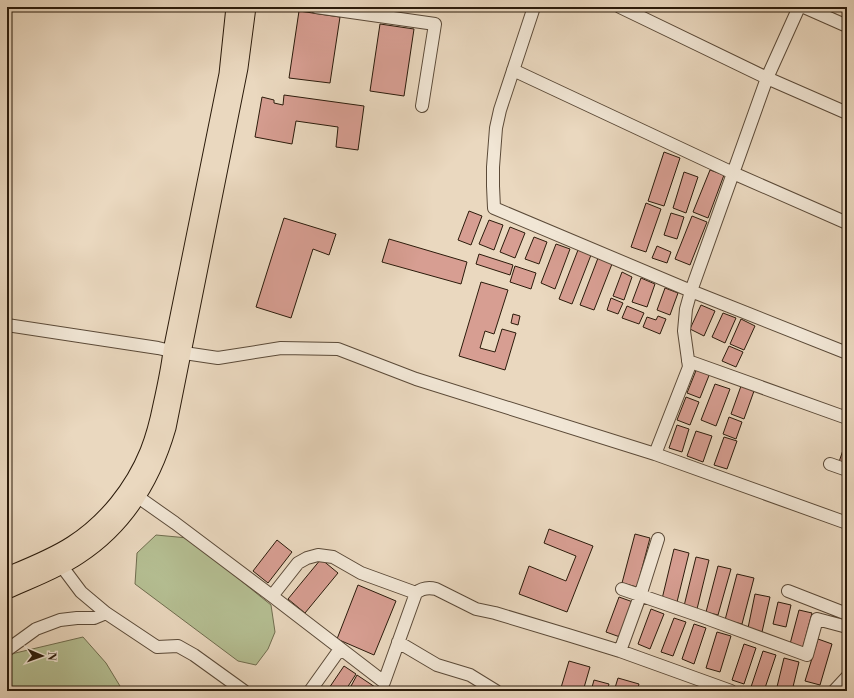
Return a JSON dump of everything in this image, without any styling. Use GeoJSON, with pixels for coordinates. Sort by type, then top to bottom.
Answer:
{"type":"FeatureCollection","features":[{"type":"Feature","properties":{"kind":"main road"},"geometry":{"type":"LineString","coordinates":[[7,575],[57,560],[78,556],[102,538],[125,515],[138,496],[151,474],[164,444],[168,428],[177,352],[227,74],[234,7]]}},
{"type":"Feature","properties":{"kind":"main road"},"geometry":{"type":"LineString","coordinates":[[7,591],[48,573],[57,560],[73,544],[95,526],[117,504],[135,479],[148,451],[158,421],[168,372],[177,352],[240,68],[248,7]]}},
{"type":"Feature","properties":{"kind":"street"},"geometry":{"type":"LineString","coordinates":[[316,7],[435,24],[422,106]]}},
{"type":"Feature","properties":{"kind":"street"},"geometry":{"type":"LineString","coordinates":[[534,7],[500,110],[496,128],[493,167],[494,208],[691,291],[847,353]]}},
{"type":"Feature","properties":{"kind":"street"},"geometry":{"type":"LineString","coordinates":[[620,7],[767,78],[847,113]]}},
{"type":"Feature","properties":{"kind":"street"},"geometry":{"type":"LineString","coordinates":[[655,454],[689,367],[684,331],[686,309],[691,291],[767,78],[799,7]]}},
{"type":"Feature","properties":{"kind":"street"},"geometry":{"type":"LineString","coordinates":[[804,7],[847,26]]}},
{"type":"Feature","properties":{"kind":"street"},"geometry":{"type":"LineString","coordinates":[[513,70],[733,173],[847,223]]}},
{"type":"Feature","properties":{"kind":"street"},"geometry":{"type":"LineString","coordinates":[[7,325],[218,358],[281,348],[338,349],[416,379],[655,454],[847,523]]}},
{"type":"Feature","properties":{"kind":"street"},"geometry":{"type":"LineString","coordinates":[[688,360],[847,418]]}},
{"type":"Feature","properties":{"kind":"street"},"geometry":{"type":"LineString","coordinates":[[830,464],[847,470]]}},
{"type":"Feature","properties":{"kind":"street"},"geometry":{"type":"LineString","coordinates":[[138,496],[384,682],[416,593],[424,588],[432,588],[476,609],[568,634],[731,691]]}},
{"type":"Feature","properties":{"kind":"street"},"geometry":{"type":"LineString","coordinates":[[620,651],[640,596],[658,539]]}},
{"type":"Feature","properties":{"kind":"street"},"geometry":{"type":"LineString","coordinates":[[272,596],[298,563],[307,558],[318,555],[332,557],[361,573],[416,593]]}},
{"type":"Feature","properties":{"kind":"street"},"geometry":{"type":"LineString","coordinates":[[57,560],[81,592],[106,613],[157,647],[178,646],[194,655],[244,691]]}},
{"type":"Feature","properties":{"kind":"street"},"geometry":{"type":"LineString","coordinates":[[622,590],[703,617],[807,655],[816,619],[847,627]]}},
{"type":"Feature","properties":{"kind":"street"},"geometry":{"type":"LineString","coordinates":[[788,591],[847,614]]}},
{"type":"Feature","properties":{"kind":"street"},"geometry":{"type":"LineString","coordinates":[[7,650],[36,629],[60,620],[94,618],[106,613]]}},
{"type":"Feature","properties":{"kind":"street"},"geometry":{"type":"LineString","coordinates":[[398,642],[437,665],[470,675],[496,691]]}},
{"type":"Feature","properties":{"kind":"street"},"geometry":{"type":"LineString","coordinates":[[310,691],[340,650]]}},
{"type":"Feature","properties":{"kind":"street"},"geometry":{"type":"LineString","coordinates":[[834,691],[847,677]]}},
{"type":"Feature","properties":{"kind":"green space"},"geometry":{"type":"Polygon","coordinates":[[[156,535],[188,538],[271,605],[275,632],[268,649],[256,665],[238,661],[135,584],[137,553],[156,535]]]}},
{"type":"Feature","properties":{"kind":"green space"},"geometry":{"type":"Polygon","coordinates":[[[83,637],[106,663],[123,691],[62,691],[48,687],[28,687],[7,691],[7,655],[83,637]]]}},
{"type":"Feature","properties":{"kind":"building"},"geometry":{"type":"Polygon","coordinates":[[[299,11],[340,17],[330,83],[289,78],[299,11]]]}},
{"type":"Feature","properties":{"kind":"building"},"geometry":{"type":"Polygon","coordinates":[[[380,24],[414,29],[404,96],[370,91],[380,24]]]}},
{"type":"Feature","properties":{"kind":"building"},"geometry":{"type":"Polygon","coordinates":[[[284,95],[364,106],[358,150],[336,147],[338,127],[296,121],[292,144],[255,137],[262,97],[274,100],[274,103],[283,105],[284,95]]]}},
{"type":"Feature","properties":{"kind":"building"},"geometry":{"type":"Polygon","coordinates":[[[664,152],[680,158],[664,206],[648,201],[664,152]]]}},
{"type":"Feature","properties":{"kind":"building"},"geometry":{"type":"Polygon","coordinates":[[[710,170],[724,175],[708,218],[693,212],[710,170]]]}},
{"type":"Feature","properties":{"kind":"building"},"geometry":{"type":"Polygon","coordinates":[[[684,172],[698,177],[686,213],[673,208],[684,172]]]}},
{"type":"Feature","properties":{"kind":"building"},"geometry":{"type":"Polygon","coordinates":[[[646,203],[661,209],[646,252],[631,247],[646,203]]]}},
{"type":"Feature","properties":{"kind":"building"},"geometry":{"type":"Polygon","coordinates":[[[469,211],[482,216],[471,245],[458,240],[469,211]]]}},
{"type":"Feature","properties":{"kind":"building"},"geometry":{"type":"Polygon","coordinates":[[[671,213],[684,217],[677,239],[664,235],[671,213]]]}},
{"type":"Feature","properties":{"kind":"building"},"geometry":{"type":"Polygon","coordinates":[[[692,216],[707,222],[690,265],[675,259],[692,216]]]}},
{"type":"Feature","properties":{"kind":"building"},"geometry":{"type":"Polygon","coordinates":[[[284,218],[336,234],[329,255],[313,249],[291,318],[256,307],[284,218]]]}},
{"type":"Feature","properties":{"kind":"building"},"geometry":{"type":"Polygon","coordinates":[[[489,220],[503,225],[494,250],[479,244],[489,220]]]}},
{"type":"Feature","properties":{"kind":"building"},"geometry":{"type":"Polygon","coordinates":[[[510,227],[525,233],[515,258],[500,252],[510,227]]]}},
{"type":"Feature","properties":{"kind":"building"},"geometry":{"type":"Polygon","coordinates":[[[534,237],[547,242],[539,264],[525,259],[534,237]]]}},
{"type":"Feature","properties":{"kind":"building"},"geometry":{"type":"Polygon","coordinates":[[[389,239],[467,262],[461,284],[382,262],[389,239]]]}},
{"type":"Feature","properties":{"kind":"building"},"geometry":{"type":"Polygon","coordinates":[[[556,244],[570,249],[555,289],[541,283],[556,244]]]}},
{"type":"Feature","properties":{"kind":"building"},"geometry":{"type":"Polygon","coordinates":[[[657,246],[671,252],[667,263],[652,258],[657,246]]]}},
{"type":"Feature","properties":{"kind":"building"},"geometry":{"type":"Polygon","coordinates":[[[578,250],[591,255],[572,304],[559,299],[578,250]]]}},
{"type":"Feature","properties":{"kind":"building"},"geometry":{"type":"Polygon","coordinates":[[[479,254],[513,265],[510,275],[476,264],[479,254]]]}},
{"type":"Feature","properties":{"kind":"building"},"geometry":{"type":"Polygon","coordinates":[[[598,258],[612,264],[594,310],[580,305],[598,258]]]}},
{"type":"Feature","properties":{"kind":"building"},"geometry":{"type":"Polygon","coordinates":[[[515,266],[536,273],[531,289],[510,282],[515,266]]]}},
{"type":"Feature","properties":{"kind":"building"},"geometry":{"type":"Polygon","coordinates":[[[622,272],[632,277],[624,300],[613,296],[622,272]]]}},
{"type":"Feature","properties":{"kind":"building"},"geometry":{"type":"Polygon","coordinates":[[[641,278],[655,284],[647,307],[632,302],[641,278]]]}},
{"type":"Feature","properties":{"kind":"building"},"geometry":{"type":"Polygon","coordinates":[[[481,282],[508,290],[494,334],[485,331],[480,348],[495,352],[502,329],[516,333],[505,370],[459,356],[481,282]]]}},
{"type":"Feature","properties":{"kind":"building"},"geometry":{"type":"Polygon","coordinates":[[[665,288],[678,293],[670,315],[657,310],[665,288]]]}},
{"type":"Feature","properties":{"kind":"building"},"geometry":{"type":"Polygon","coordinates":[[[611,298],[623,303],[618,314],[607,310],[611,298]]]}},
{"type":"Feature","properties":{"kind":"building"},"geometry":{"type":"Polygon","coordinates":[[[701,305],[715,311],[704,336],[690,329],[701,305]]]}},
{"type":"Feature","properties":{"kind":"building"},"geometry":{"type":"Polygon","coordinates":[[[627,306],[644,313],[639,324],[622,318],[627,306]]]}},
{"type":"Feature","properties":{"kind":"building"},"geometry":{"type":"Polygon","coordinates":[[[723,313],[736,318],[725,343],[712,337],[723,313]]]}},
{"type":"Feature","properties":{"kind":"building"},"geometry":{"type":"Polygon","coordinates":[[[513,314],[520,316],[518,325],[511,323],[513,314]]]}},
{"type":"Feature","properties":{"kind":"building"},"geometry":{"type":"Polygon","coordinates":[[[658,316],[666,319],[660,334],[643,327],[647,317],[656,320],[658,316]]]}},
{"type":"Feature","properties":{"kind":"building"},"geometry":{"type":"Polygon","coordinates":[[[741,319],[755,326],[744,350],[730,344],[741,319]]]}},
{"type":"Feature","properties":{"kind":"building"},"geometry":{"type":"Polygon","coordinates":[[[729,346],[743,352],[736,367],[722,361],[729,346]]]}},
{"type":"Feature","properties":{"kind":"building"},"geometry":{"type":"Polygon","coordinates":[[[697,368],[710,373],[700,398],[687,393],[697,368]]]}},
{"type":"Feature","properties":{"kind":"building"},"geometry":{"type":"Polygon","coordinates":[[[715,384],[730,389],[716,426],[701,420],[715,384]]]}},
{"type":"Feature","properties":{"kind":"building"},"geometry":{"type":"Polygon","coordinates":[[[741,386],[754,391],[744,419],[731,414],[741,386]]]}},
{"type":"Feature","properties":{"kind":"building"},"geometry":{"type":"Polygon","coordinates":[[[686,397],[699,402],[690,425],[677,420],[686,397]]]}},
{"type":"Feature","properties":{"kind":"building"},"geometry":{"type":"Polygon","coordinates":[[[729,417],[742,422],[736,439],[723,434],[729,417]]]}},
{"type":"Feature","properties":{"kind":"building"},"geometry":{"type":"Polygon","coordinates":[[[677,425],[689,429],[682,452],[669,448],[677,425]]]}},
{"type":"Feature","properties":{"kind":"building"},"geometry":{"type":"Polygon","coordinates":[[[696,431],[712,436],[703,462],[687,456],[696,431]]]}},
{"type":"Feature","properties":{"kind":"building"},"geometry":{"type":"Polygon","coordinates":[[[724,437],[737,441],[727,469],[714,465],[724,437]]]}},
{"type":"Feature","properties":{"kind":"building"},"geometry":{"type":"Polygon","coordinates":[[[847,438],[847,468],[838,465],[847,438]]]}},
{"type":"Feature","properties":{"kind":"building"},"geometry":{"type":"Polygon","coordinates":[[[549,529],[593,546],[567,612],[519,594],[529,566],[566,581],[576,556],[544,543],[549,529]]]}},
{"type":"Feature","properties":{"kind":"building"},"geometry":{"type":"Polygon","coordinates":[[[635,534],[650,538],[637,587],[622,583],[635,534]]]}},
{"type":"Feature","properties":{"kind":"building"},"geometry":{"type":"Polygon","coordinates":[[[277,540],[292,552],[268,583],[253,571],[277,540]]]}},
{"type":"Feature","properties":{"kind":"building"},"geometry":{"type":"Polygon","coordinates":[[[674,549],[689,553],[677,602],[662,599],[674,549]]]}},
{"type":"Feature","properties":{"kind":"building"},"geometry":{"type":"Polygon","coordinates":[[[696,557],[709,560],[697,609],[684,606],[696,557]]]}},
{"type":"Feature","properties":{"kind":"building"},"geometry":{"type":"Polygon","coordinates":[[[321,559],[338,573],[305,613],[288,599],[321,559]]]}},
{"type":"Feature","properties":{"kind":"building"},"geometry":{"type":"Polygon","coordinates":[[[718,566],[731,569],[718,615],[706,612],[718,566]]]}},
{"type":"Feature","properties":{"kind":"building"},"geometry":{"type":"Polygon","coordinates":[[[737,574],[754,578],[742,624],[725,620],[737,574]]]}},
{"type":"Feature","properties":{"kind":"building"},"geometry":{"type":"Polygon","coordinates":[[[358,585],[396,601],[374,655],[337,639],[358,585]]]}},
{"type":"Feature","properties":{"kind":"building"},"geometry":{"type":"Polygon","coordinates":[[[755,594],[770,597],[762,632],[748,628],[755,594]]]}},
{"type":"Feature","properties":{"kind":"building"},"geometry":{"type":"Polygon","coordinates":[[[619,597],[633,602],[620,637],[606,632],[619,597]]]}},
{"type":"Feature","properties":{"kind":"building"},"geometry":{"type":"Polygon","coordinates":[[[778,602],[791,605],[786,627],[773,624],[778,602]]]}},
{"type":"Feature","properties":{"kind":"building"},"geometry":{"type":"Polygon","coordinates":[[[651,609],[664,614],[650,649],[638,644],[651,609]]]}},
{"type":"Feature","properties":{"kind":"building"},"geometry":{"type":"Polygon","coordinates":[[[799,610],[812,613],[803,647],[790,644],[799,610]]]}},
{"type":"Feature","properties":{"kind":"building"},"geometry":{"type":"Polygon","coordinates":[[[674,618],[686,622],[673,656],[661,652],[674,618]]]}},
{"type":"Feature","properties":{"kind":"building"},"geometry":{"type":"Polygon","coordinates":[[[694,624],[706,628],[694,664],[682,659],[694,624]]]}},
{"type":"Feature","properties":{"kind":"building"},"geometry":{"type":"Polygon","coordinates":[[[717,632],[731,636],[720,672],[706,668],[717,632]]]}},
{"type":"Feature","properties":{"kind":"building"},"geometry":{"type":"Polygon","coordinates":[[[818,639],[832,644],[820,685],[805,681],[818,639]]]}},
{"type":"Feature","properties":{"kind":"building"},"geometry":{"type":"Polygon","coordinates":[[[744,644],[756,648],[744,684],[732,680],[744,644]]]}},
{"type":"Feature","properties":{"kind":"building"},"geometry":{"type":"Polygon","coordinates":[[[763,651],[776,655],[764,691],[751,687],[763,651]]]}},
{"type":"Feature","properties":{"kind":"building"},"geometry":{"type":"Polygon","coordinates":[[[784,658],[799,662],[792,691],[776,691],[784,658]]]}},
{"type":"Feature","properties":{"kind":"building"},"geometry":{"type":"Polygon","coordinates":[[[569,661],[590,667],[583,691],[560,691],[569,661]]]}},
{"type":"Feature","properties":{"kind":"building"},"geometry":{"type":"Polygon","coordinates":[[[344,666],[356,674],[345,691],[327,691],[344,666]]]}},
{"type":"Feature","properties":{"kind":"building"},"geometry":{"type":"Polygon","coordinates":[[[357,675],[378,689],[377,691],[359,691],[351,686],[357,675]]]}},
{"type":"Feature","properties":{"kind":"building"},"geometry":{"type":"Polygon","coordinates":[[[618,678],[639,684],[637,691],[614,691],[618,678]]]}},
{"type":"Feature","properties":{"kind":"building"},"geometry":{"type":"Polygon","coordinates":[[[594,680],[609,684],[607,691],[591,691],[594,680]]]}},
{"type":"Feature","properties":{"kind":"building"},"geometry":{"type":"Polygon","coordinates":[[[649,687],[661,691],[648,691],[649,687]]]}}]}
